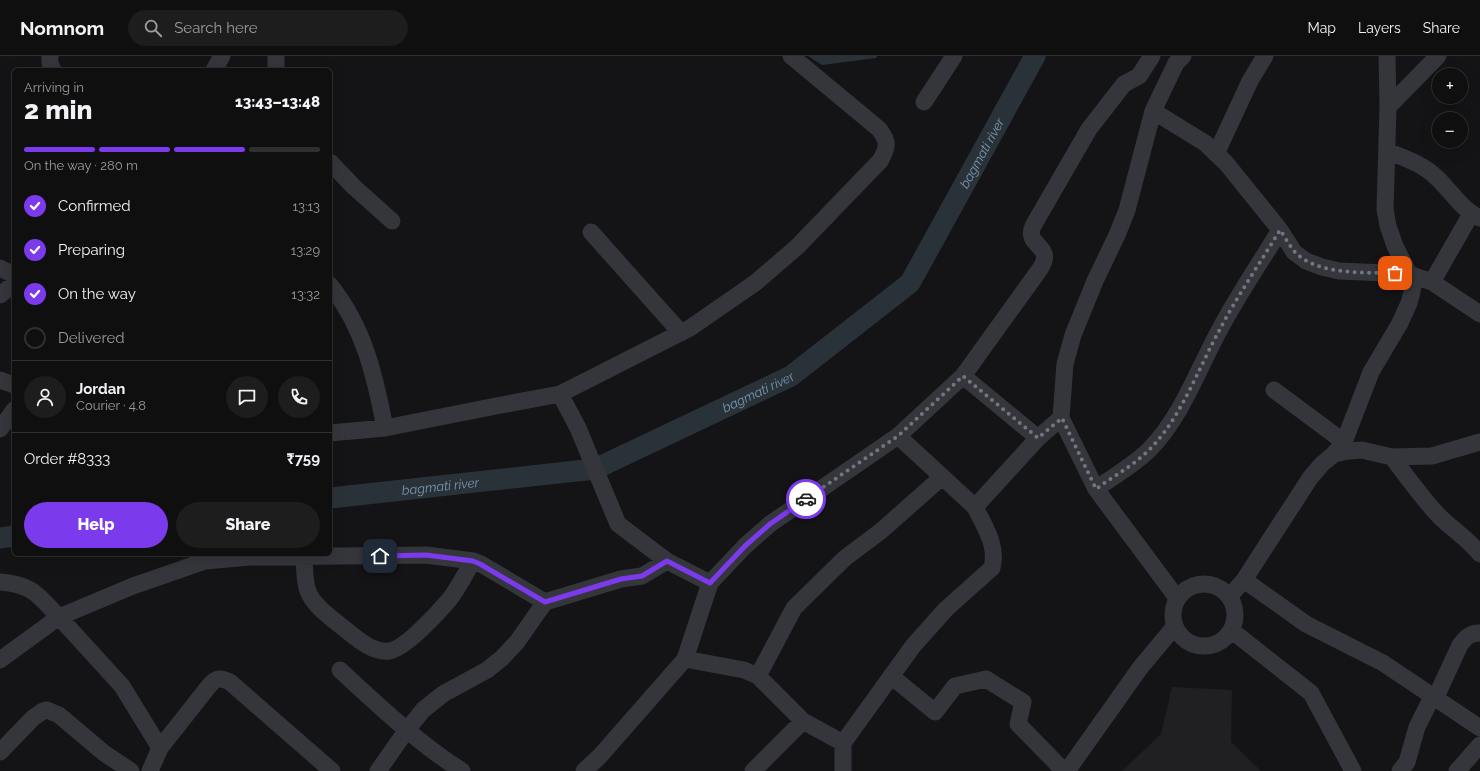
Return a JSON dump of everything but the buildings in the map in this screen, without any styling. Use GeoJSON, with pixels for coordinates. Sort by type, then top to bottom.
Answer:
{"type":"FeatureCollection","features":[{"type":"Feature","properties":{"kind":"street"},"geometry":{"type":"LineString","coordinates":[[50,56],[50,63],[52,68]]}},
{"type":"Feature","properties":{"kind":"street"},"geometry":{"type":"LineString","coordinates":[[215,68],[222,56]]}},
{"type":"Feature","properties":{"kind":"street"},"geometry":{"type":"LineString","coordinates":[[276,56],[276,68]]}},
{"type":"Feature","properties":{"kind":"street"},"geometry":{"type":"LineString","coordinates":[[332,433],[385,428],[560,394],[690,328],[755,283],[797,247],[880,161],[887,144],[885,137],[879,129],[791,56]]}},
{"type":"Feature","properties":{"kind":"street"},"geometry":{"type":"LineString","coordinates":[[924,102],[954,56]]}},
{"type":"Feature","properties":{"kind":"street"},"geometry":{"type":"LineString","coordinates":[[584,771],[600,756],[685,659],[710,583],[745,546],[770,524],[898,436],[963,376],[1044,263],[1046,258],[1044,253],[1033,240],[1031,231],[1089,129],[1124,84],[1139,76],[1152,56]]}},
{"type":"Feature","properties":{"kind":"street"},"geometry":{"type":"LineString","coordinates":[[1178,598],[1096,489],[1062,418],[1065,364],[1073,335],[1095,281],[1127,210],[1153,111],[1176,63],[1183,56]]}},
{"type":"Feature","properties":{"kind":"street"},"geometry":{"type":"LineString","coordinates":[[1216,154],[1250,81],[1265,56]]}},
{"type":"Feature","properties":{"kind":"street"},"geometry":{"type":"LineString","coordinates":[[1229,597],[1244,580],[1310,478],[1339,448],[1371,372],[1410,303],[1413,282],[1395,246],[1388,226],[1385,209],[1388,107],[1387,56]]}},
{"type":"Feature","properties":{"kind":"street"},"geometry":{"type":"LineString","coordinates":[[1388,107],[1438,56]]}},
{"type":"Feature","properties":{"kind":"street"},"geometry":{"type":"LineString","coordinates":[[1153,111],[1205,143],[1226,163],[1280,230],[1294,252],[1306,261],[1339,271],[1410,274],[1432,282],[1480,314]]}},
{"type":"Feature","properties":{"kind":"street"},"geometry":{"type":"LineString","coordinates":[[1387,151],[1420,165],[1436,177],[1475,216],[1432,282]]}},
{"type":"Feature","properties":{"kind":"street"},"geometry":{"type":"LineString","coordinates":[[332,164],[354,187],[392,221]]}},
{"type":"Feature","properties":{"kind":"street"},"geometry":{"type":"LineString","coordinates":[[1096,489],[1138,460],[1150,450],[1162,436],[1184,400],[1220,328],[1280,230]]}},
{"type":"Feature","properties":{"kind":"street"},"geometry":{"type":"LineString","coordinates":[[591,232],[681,333]]}},
{"type":"Feature","properties":{"kind":"street"},"geometry":{"type":"LineString","coordinates":[[0,268],[12,274]]}},
{"type":"Feature","properties":{"kind":"street"},"geometry":{"type":"LineString","coordinates":[[0,295],[12,286]]}},
{"type":"Feature","properties":{"kind":"street"},"geometry":{"type":"LineString","coordinates":[[332,288],[347,310],[367,352],[377,384],[385,428]]}},
{"type":"Feature","properties":{"kind":"street"},"geometry":{"type":"LineString","coordinates":[[963,376],[1038,438]]}},
{"type":"Feature","properties":{"kind":"street"},"geometry":{"type":"LineString","coordinates":[[0,380],[12,384]]}},
{"type":"Feature","properties":{"kind":"street"},"geometry":{"type":"LineString","coordinates":[[1274,390],[1339,448],[1362,450],[1392,457],[1432,456],[1480,442]]}},
{"type":"Feature","properties":{"kind":"street"},"geometry":{"type":"LineString","coordinates":[[560,394],[578,428],[618,524],[667,561],[710,583]]}},
{"type":"Feature","properties":{"kind":"street"},"geometry":{"type":"LineString","coordinates":[[0,429],[12,413]]}},
{"type":"Feature","properties":{"kind":"street"},"geometry":{"type":"LineString","coordinates":[[975,507],[1038,438],[1062,418]]}},
{"type":"Feature","properties":{"kind":"street"},"geometry":{"type":"LineString","coordinates":[[843,771],[843,743],[913,646],[946,609],[992,568],[994,559],[991,539],[975,507],[898,436]]}},
{"type":"Feature","properties":{"kind":"street"},"geometry":{"type":"LineString","coordinates":[[1392,457],[1438,515],[1450,527],[1475,547],[1480,554]]}},
{"type":"Feature","properties":{"kind":"street"},"geometry":{"type":"LineString","coordinates":[[758,676],[794,608],[845,558],[881,531],[942,477]]}},
{"type":"Feature","properties":{"kind":"street"},"geometry":{"type":"LineString","coordinates":[[0,660],[59,617],[133,586],[205,561],[250,557],[304,558],[426,555],[473,561],[545,602]]}},
{"type":"Feature","properties":{"kind":"street"},"geometry":{"type":"LineString","coordinates":[[304,558],[307,590],[316,603],[356,638],[379,650],[389,651],[400,647],[413,637],[450,599],[473,561]]}},
{"type":"Feature","properties":{"kind":"street"},"geometry":{"type":"LineString","coordinates":[[378,771],[406,731],[423,710],[433,701],[487,670],[502,658],[517,642],[545,602],[621,579],[642,576],[667,561]]}},
{"type":"Feature","properties":{"kind":"street"},"geometry":{"type":"LineString","coordinates":[[1244,580],[1306,624],[1383,664],[1480,728]]}},
{"type":"Feature","properties":{"kind":"street"},"geometry":{"type":"LineString","coordinates":[[0,582],[25,586],[36,593],[122,686],[160,748]]}},
{"type":"Feature","properties":{"kind":"street"},"geometry":{"type":"LineString","coordinates":[[1203,584],[1216,586],[1223,590],[1233,604],[1235,613],[1231,630],[1226,637],[1211,645],[1202,646],[1185,640],[1179,634],[1175,626],[1173,614],[1175,603],[1178,598],[1183,591],[1190,586],[1203,584]]}},
{"type":"Feature","properties":{"kind":"street"},"geometry":{"type":"LineString","coordinates":[[891,676],[935,712],[955,686],[986,679],[1023,702],[1018,724],[1066,771],[1140,668],[1175,626]]}},
{"type":"Feature","properties":{"kind":"street"},"geometry":{"type":"LineString","coordinates":[[1231,630],[1311,693],[1353,771]]}},
{"type":"Feature","properties":{"kind":"street"},"geometry":{"type":"LineString","coordinates":[[1400,771],[1407,762],[1417,727],[1460,645],[1465,638],[1471,634],[1480,633]]}},
{"type":"Feature","properties":{"kind":"street"},"geometry":{"type":"LineString","coordinates":[[685,659],[744,670],[758,676],[803,721],[843,743]]}},
{"type":"Feature","properties":{"kind":"street"},"geometry":{"type":"LineString","coordinates":[[340,670],[406,731],[462,771]]}},
{"type":"Feature","properties":{"kind":"street"},"geometry":{"type":"LineString","coordinates":[[150,771],[160,748],[209,686],[218,678],[230,682],[332,771]]}},
{"type":"Feature","properties":{"kind":"street"},"geometry":{"type":"LineString","coordinates":[[0,751],[33,718],[47,710],[59,715],[104,753],[131,771]]}},
{"type":"Feature","properties":{"kind":"street"},"geometry":{"type":"LineString","coordinates":[[753,771],[803,721]]}},
{"type":"Feature","properties":{"kind":"street"},"geometry":{"type":"LineString","coordinates":[[1457,771],[1480,745]]}},
{"type":"Feature","properties":{"kind":"shaded area"},"geometry":{"type":"Polygon","coordinates":[[[808,56],[877,56],[876,58],[822,65],[808,56]]]}},
{"type":"Feature","properties":{"kind":"shaded area"},"geometry":{"type":"Polygon","coordinates":[[[1172,687],[1232,690],[1231,742],[1261,771],[1122,771],[1161,734],[1172,687]]]}},
{"type":"Feature","properties":{"kind":"waterway","name":"bagmati river"},"geometry":{"type":"LineString","coordinates":[[332,498],[595,469],[791,376],[910,283],[1035,56]]}},
{"type":"Feature","properties":{"kind":"waterway","name":"bagmati river"},"geometry":{"type":"LineString","coordinates":[[0,538],[12,536]]}},
{"type":"Feature","properties":{"kind":"way so far"},"geometry":{"type":"LineString","coordinates":[[806,499],[898,436],[963,376],[1038,438],[1062,418],[1096,489],[1138,460],[1150,450],[1162,436],[1184,400],[1220,328],[1280,230],[1294,252],[1306,261],[1322,267],[1339,271],[1395,273]]}},
{"type":"Feature","properties":{"kind":"route"},"geometry":{"type":"LineString","coordinates":[[380,556],[426,555],[473,561],[545,602],[621,579],[642,576],[667,561],[710,583],[745,546],[770,524],[806,499]]}}]}
